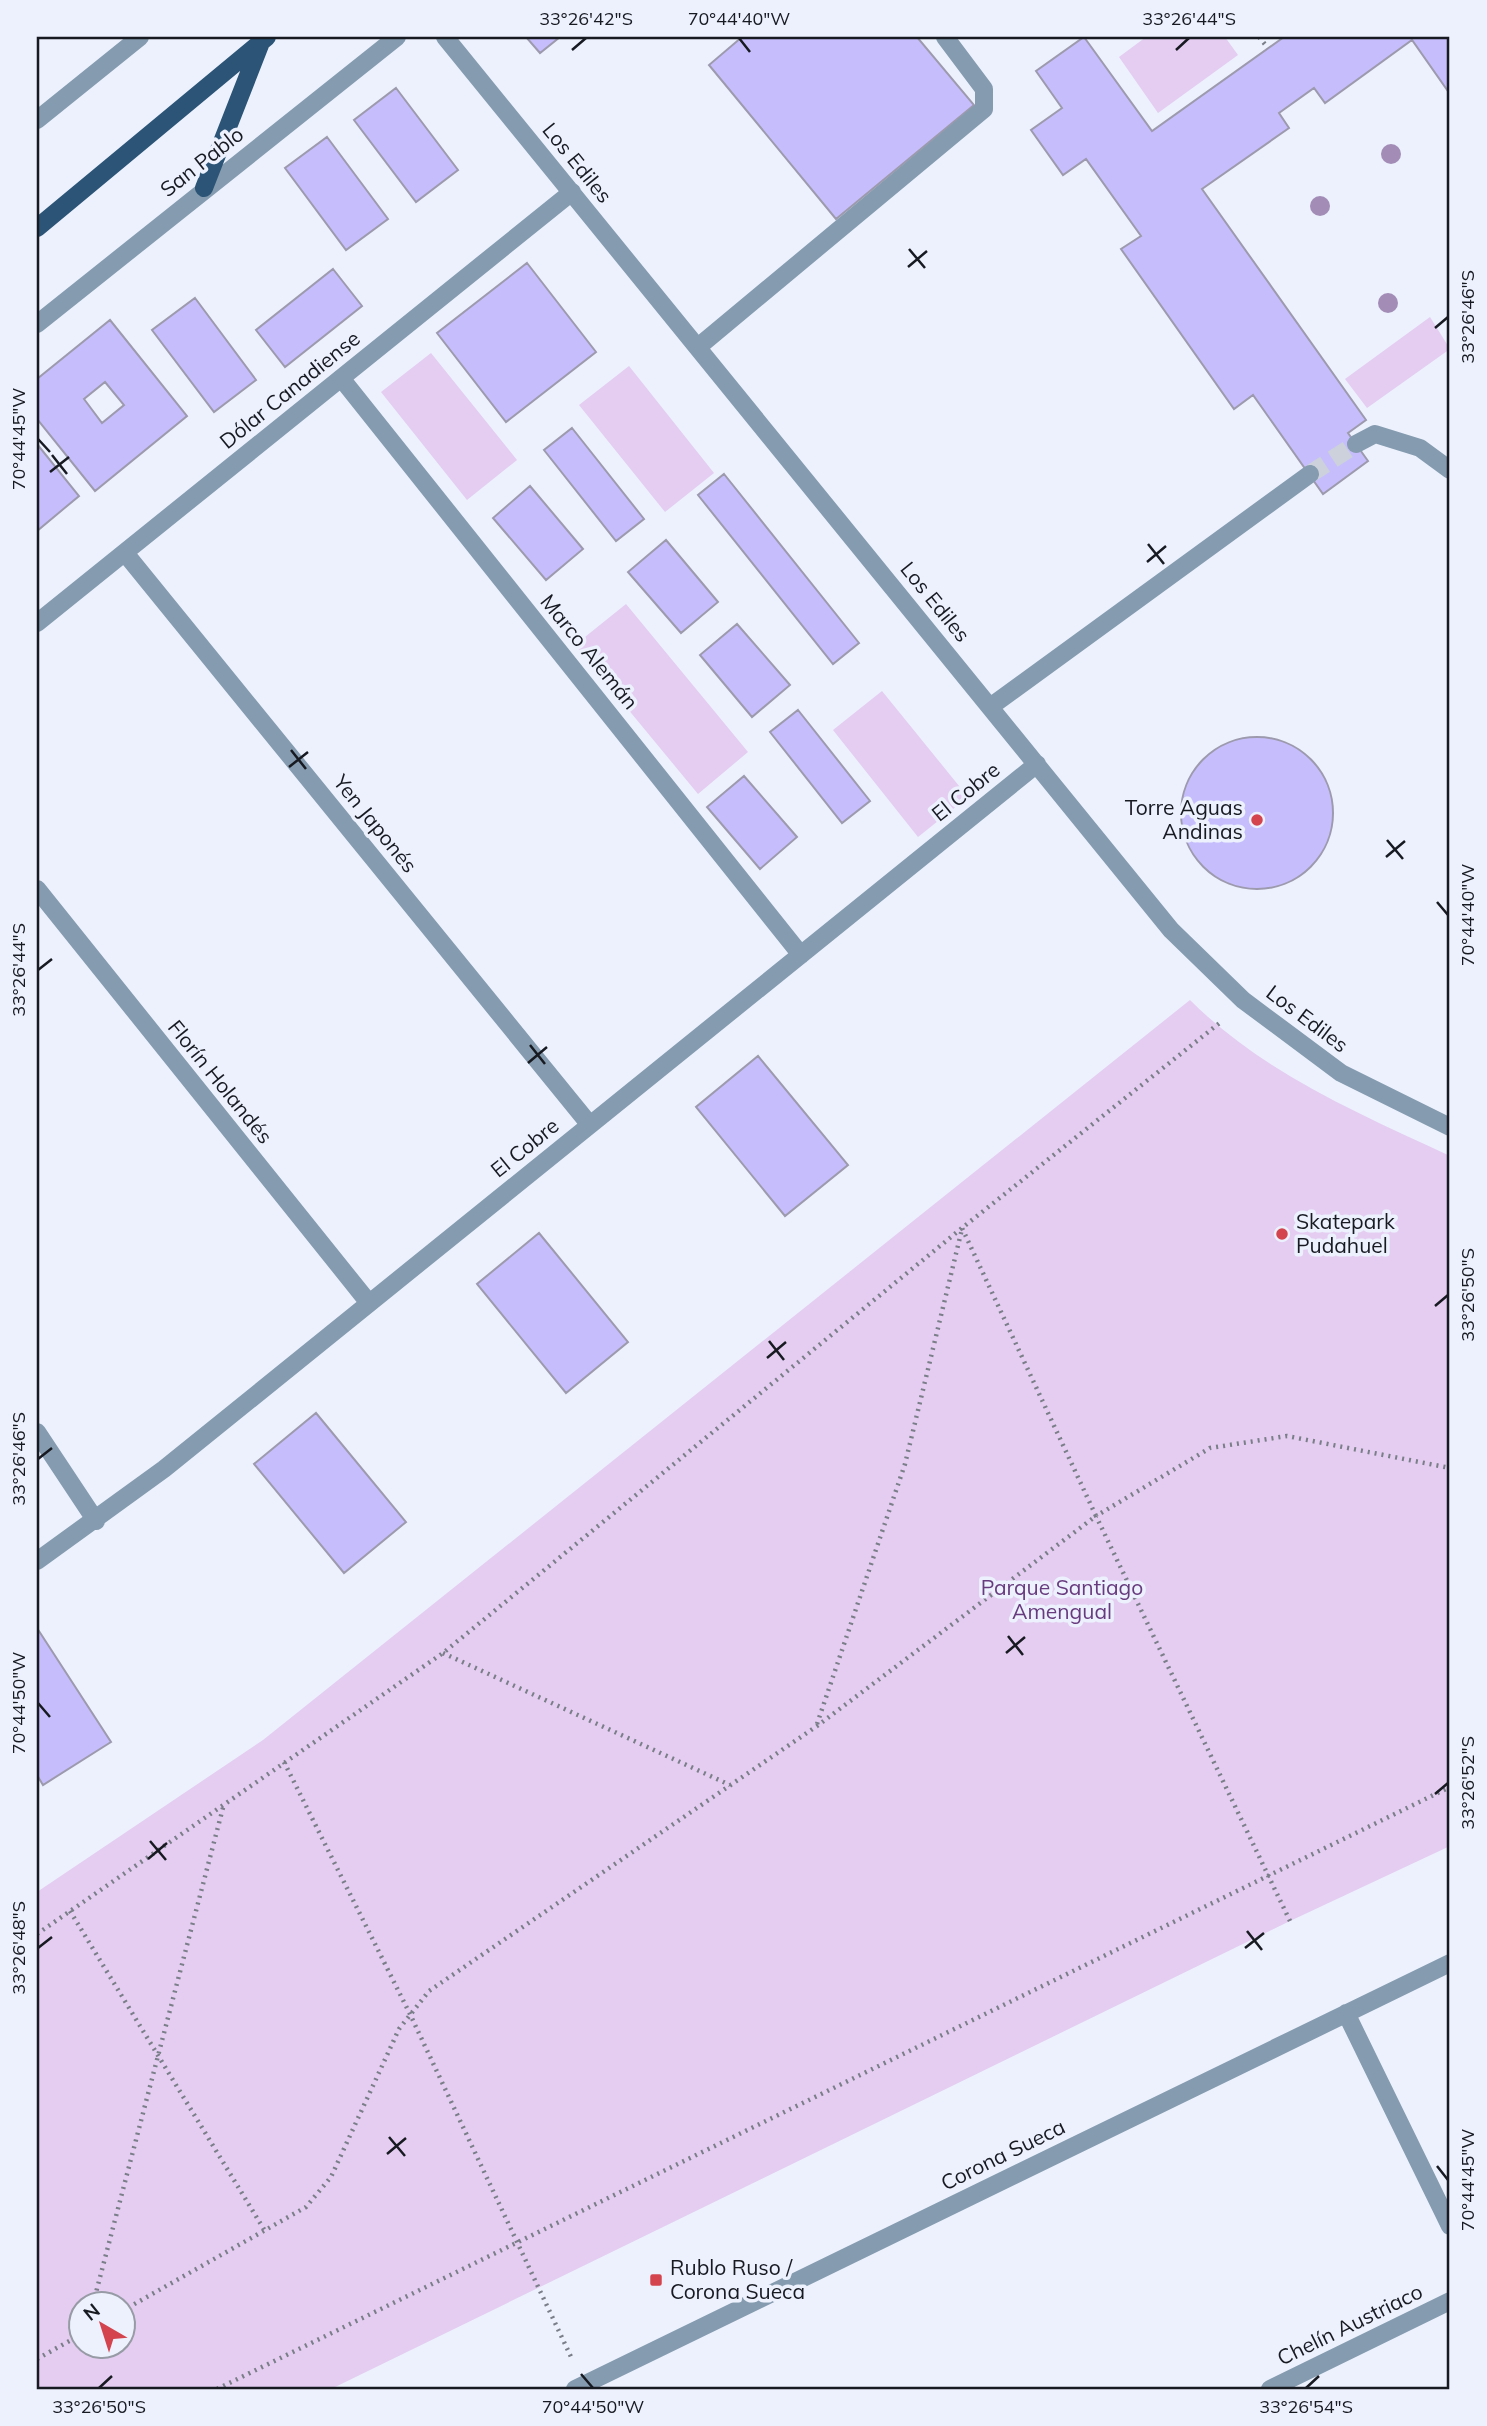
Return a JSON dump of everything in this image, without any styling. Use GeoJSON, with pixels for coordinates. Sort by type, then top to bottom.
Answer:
{"type":"FeatureCollection","features":[{"type":"Feature","properties":{"kind":"main road"},"geometry":{"type":"LineString","coordinates":[[204,188],[264,40]]}},
{"type":"Feature","properties":{"kind":"main road"},"geometry":{"type":"LineString","coordinates":[[37,229],[264,40]]}},
{"type":"Feature","properties":{"kind":"street"},"geometry":{"type":"LineString","coordinates":[[37,120],[140,37]]}},
{"type":"Feature","properties":{"kind":"street","name":"San Pablo"},"geometry":{"type":"LineString","coordinates":[[37,324],[204,188],[397,37]]}},
{"type":"Feature","properties":{"kind":"street","name":"Los Ediles"},"geometry":{"type":"LineString","coordinates":[[445,37],[1171,930],[1243,1000],[1341,1073],[1450,1127]]}},
{"type":"Feature","properties":{"kind":"street"},"geometry":{"type":"LineString","coordinates":[[698,347],[984,109],[985,89],[945,37]]}},
{"type":"Feature","properties":{"kind":"street","name":"Dólar Canadiense"},"geometry":{"type":"LineString","coordinates":[[37,624],[572,192]]}},
{"type":"Feature","properties":{"kind":"street","name":"Marco Alemán"},"geometry":{"type":"LineString","coordinates":[[341,378],[801,955]]}},
{"type":"Feature","properties":{"kind":"street"},"geometry":{"type":"LineString","coordinates":[[1356,444],[1375,434],[1420,448],[1450,470]]}},
{"type":"Feature","properties":{"kind":"street"},"geometry":{"type":"LineString","coordinates":[[990,707],[1310,474]]}},
{"type":"Feature","properties":{"kind":"street","name":"Yen Japonés"},"geometry":{"type":"LineString","coordinates":[[124,553],[590,1125]]}},
{"type":"Feature","properties":{"kind":"street","name":"El Cobre"},"geometry":{"type":"LineString","coordinates":[[37,1560],[96,1521],[1037,764]]}},
{"type":"Feature","properties":{"kind":"street","name":"Florín Holandés"},"geometry":{"type":"LineString","coordinates":[[37,889],[369,1303]]}},
{"type":"Feature","properties":{"kind":"street"},"geometry":{"type":"LineString","coordinates":[[37,1432],[96,1521]]}},
{"type":"Feature","properties":{"kind":"street","name":"Corona Sueca"},"geometry":{"type":"LineString","coordinates":[[582,2388],[1450,1962]]}},
{"type":"Feature","properties":{"kind":"street"},"geometry":{"type":"LineString","coordinates":[[1346,2014],[1450,2226]]}},
{"type":"Feature","properties":{"kind":"street","name":"Chelín Austriaco"},"geometry":{"type":"LineString","coordinates":[[1270,2389],[1450,2301]]}},
{"type":"Feature","properties":{"kind":"path"},"geometry":{"type":"LineString","coordinates":[[1259,37],[1268,48]]}},
{"type":"Feature","properties":{"kind":"path"},"geometry":{"type":"LineString","coordinates":[[37,1934],[443,1653],[962,1228],[1216,1026],[1243,1000]]}},
{"type":"Feature","properties":{"kind":"path"},"geometry":{"type":"LineString","coordinates":[[962,1228],[1290,1921]]}},
{"type":"Feature","properties":{"kind":"path"},"geometry":{"type":"LineString","coordinates":[[817,1726],[905,1464],[962,1228]]}},
{"type":"Feature","properties":{"kind":"path"},"geometry":{"type":"LineString","coordinates":[[136,2303],[306,2207],[331,2177],[409,2012],[429,1991],[817,1726],[1096,1516],[1210,1448],[1287,1436],[1450,1468]]}},
{"type":"Feature","properties":{"kind":"path"},"geometry":{"type":"LineString","coordinates":[[443,1653],[730,1785]]}},
{"type":"Feature","properties":{"kind":"path"},"geometry":{"type":"LineString","coordinates":[[284,1762],[409,2012],[582,2388]]}},
{"type":"Feature","properties":{"kind":"path"},"geometry":{"type":"LineString","coordinates":[[217,2389],[1450,1787]]}},
{"type":"Feature","properties":{"kind":"path"},"geometry":{"type":"LineString","coordinates":[[97,2290],[225,1804]]}},
{"type":"Feature","properties":{"kind":"path"},"geometry":{"type":"LineString","coordinates":[[70,1911],[265,2231]]}},
{"type":"Feature","properties":{"kind":"path"},"geometry":{"type":"LineString","coordinates":[[37,2359],[66,2343]]}},
{"type":"Feature","properties":{"kind":"green space"},"geometry":{"type":"Polygon","coordinates":[[[1146,37],[1225,37],[1238,55],[1158,113],[1119,57],[1146,37]]]}},
{"type":"Feature","properties":{"kind":"green space"},"geometry":{"type":"Polygon","coordinates":[[[1430,317],[1450,349],[1367,408],[1345,379],[1430,317]]]}},
{"type":"Feature","properties":{"kind":"green space"},"geometry":{"type":"Polygon","coordinates":[[[431,353],[517,460],[467,500],[381,392],[431,353]]]}},
{"type":"Feature","properties":{"kind":"green space"},"geometry":{"type":"Polygon","coordinates":[[[629,366],[714,473],[665,512],[579,405],[629,366]]]}},
{"type":"Feature","properties":{"kind":"green space"},"geometry":{"type":"Polygon","coordinates":[[[626,604],[748,752],[698,794],[575,645],[626,604]]]}},
{"type":"Feature","properties":{"kind":"green space"},"geometry":{"type":"Polygon","coordinates":[[[882,691],[968,797],[918,837],[833,730],[882,691]]]}},
{"type":"Feature","properties":{"kind":"green space","name":"Parque Santiago Amengual"},"geometry":{"type":"Polygon","coordinates":[[[1190,1000],[1218,1026],[1280,1070],[1347,1107],[1450,1156],[1450,1846],[1290,1921],[331,2389],[37,2389],[37,1892],[263,1740],[1190,1000]]]}},
{"type":"Feature","properties":{"kind":"building"},"geometry":{"type":"Polygon","coordinates":[[[526,37],[560,37],[540,53],[526,37]]]}},
{"type":"Feature","properties":{"kind":"building"},"geometry":{"type":"Polygon","coordinates":[[[742,37],[917,37],[974,105],[836,219],[709,65],[742,37]]]}},
{"type":"Feature","properties":{"kind":"building"},"geometry":{"type":"Polygon","coordinates":[[[1084,37],[1152,131],[1284,37],[1450,37],[1450,94],[1412,40],[1325,103],[1314,88],[1279,113],[1289,128],[1202,189],[1366,420],[1348,433],[1368,461],[1323,494],[1253,395],[1234,409],[1121,249],[1141,236],[1086,159],[1063,175],[1031,130],[1062,108],[1036,71],[1084,37]]]}},
{"type":"Feature","properties":{"kind":"building"},"geometry":{"type":"Polygon","coordinates":[[[396,88],[458,170],[416,202],[354,120],[396,88]]]}},
{"type":"Feature","properties":{"kind":"building"},"geometry":{"type":"Polygon","coordinates":[[[327,137],[388,219],[346,250],[285,168],[327,137]]]}},
{"type":"Feature","properties":{"kind":"building"},"geometry":{"type":"Polygon","coordinates":[[[527,263],[596,352],[506,422],[437,333],[527,263]]]}},
{"type":"Feature","properties":{"kind":"building"},"geometry":{"type":"Polygon","coordinates":[[[333,269],[362,306],[285,367],[256,330],[333,269]]]}},
{"type":"Feature","properties":{"kind":"building"},"geometry":{"type":"Polygon","coordinates":[[[195,298],[256,380],[214,412],[152,330],[195,298]]]}},
{"type":"Feature","properties":{"kind":"building"},"geometry":{"type":"Polygon","coordinates":[[[110,320],[187,416],[95,491],[37,419],[37,379],[110,320]],[[105,382],[84,399],[102,423],[124,405],[105,382]]]}},
{"type":"Feature","properties":{"kind":"building"},"geometry":{"type":"Polygon","coordinates":[[[572,428],[644,519],[616,541],[544,450],[572,428]]]}},
{"type":"Feature","properties":{"kind":"building"},"geometry":{"type":"Polygon","coordinates":[[[37,444],[79,496],[37,531],[37,444]]]}},
{"type":"Feature","properties":{"kind":"building"},"geometry":{"type":"Polygon","coordinates":[[[724,474],[859,643],[833,664],[698,495],[724,474]]]}},
{"type":"Feature","properties":{"kind":"building"},"geometry":{"type":"Polygon","coordinates":[[[530,486],[583,549],[546,580],[493,518],[530,486]]]}},
{"type":"Feature","properties":{"kind":"building"},"geometry":{"type":"Polygon","coordinates":[[[666,540],[718,602],[681,633],[628,572],[666,540]]]}},
{"type":"Feature","properties":{"kind":"building"},"geometry":{"type":"Polygon","coordinates":[[[737,624],[790,685],[752,717],[700,655],[737,624]]]}},
{"type":"Feature","properties":{"kind":"building"},"geometry":{"type":"Polygon","coordinates":[[[798,710],[870,801],[842,823],[770,732],[798,710]]]}},
{"type":"Feature","properties":{"kind":"building","name":"Torre Aguas Andinas"},"geometry":{"type":"Polygon","coordinates":[[[1257,737],[1286,743],[1311,759],[1327,784],[1333,813],[1327,842],[1311,867],[1286,883],[1257,889],[1228,883],[1203,867],[1187,842],[1181,813],[1187,784],[1203,759],[1228,743],[1257,737]]]}},
{"type":"Feature","properties":{"kind":"building"},"geometry":{"type":"Polygon","coordinates":[[[744,776],[797,837],[760,869],[707,807],[744,776]]]}},
{"type":"Feature","properties":{"kind":"building"},"geometry":{"type":"Polygon","coordinates":[[[758,1056],[848,1165],[785,1216],[696,1107],[758,1056]]]}},
{"type":"Feature","properties":{"kind":"building"},"geometry":{"type":"Polygon","coordinates":[[[539,1233],[628,1342],[566,1393],[477,1284],[539,1233]]]}},
{"type":"Feature","properties":{"kind":"building"},"geometry":{"type":"Polygon","coordinates":[[[316,1413],[406,1522],[344,1573],[254,1464],[316,1413]]]}},
{"type":"Feature","properties":{"kind":"building"},"geometry":{"type":"Polygon","coordinates":[[[37,1628],[111,1742],[43,1785],[37,1775],[37,1628]]]}},
{"type":"Feature","properties":{"kind":"tunnel"},"geometry":{"type":"LineString","coordinates":[[1310,474],[1356,444]]}},
{"type":"Feature","properties":{"kind":"place","name":"Torre Aguas Andinas"},"geometry":{"type":"Point","coordinates":[1257,820]}},
{"type":"Feature","properties":{"kind":"place","name":"Skatepark Pudahuel"},"geometry":{"type":"Point","coordinates":[1282,1234]}},
{"type":"Feature","properties":{"kind":"place","name":"Rublo Ruso / Corona Sueca"},"geometry":{"type":"Point","coordinates":[656,2280]}}]}
